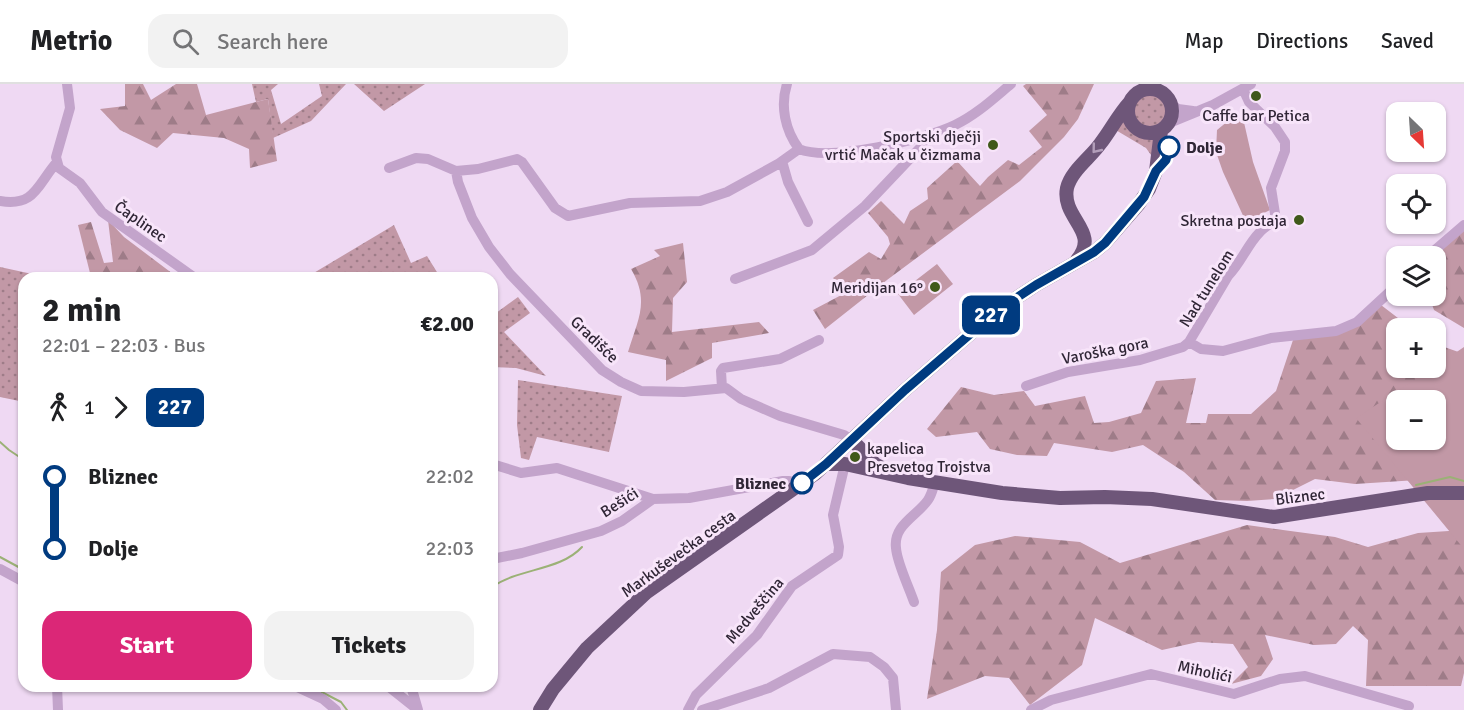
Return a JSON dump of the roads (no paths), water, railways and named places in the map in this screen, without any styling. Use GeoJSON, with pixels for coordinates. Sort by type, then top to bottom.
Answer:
{"type":"FeatureCollection","features":[{"type":"Feature","properties":{"kind":"main road"},"geometry":{"type":"LineString","coordinates":[[1076,262],[1085,250],[1086,240],[1070,212],[1067,188],[1074,174],[1095,152],[1113,122],[1137,93],[1149,87],[1168,95],[1172,116],[1165,127],[1147,134],[1135,128],[1128,115],[1130,102]]}},
{"type":"Feature","properties":{"kind":"main road","name":"Markuševečka cesta"},"geometry":{"type":"LineString","coordinates":[[540,710],[553,689],[587,648],[647,592],[826,464],[905,390],[998,310],[1105,243],[1149,189],[1158,163],[1165,127]]}},
{"type":"Feature","properties":{"kind":"main road"},"geometry":{"type":"LineString","coordinates":[[1084,234],[1096,244],[1105,243]]}},
{"type":"Feature","properties":{"kind":"main road","name":"Bliznec"},"geometry":{"type":"LineString","coordinates":[[852,440],[875,464],[890,473]]}},
{"type":"Feature","properties":{"kind":"main road","name":"Bliznec"},"geometry":{"type":"LineString","coordinates":[[826,464],[845,464],[1002,493],[1060,498],[1152,499],[1275,517],[1428,493],[1464,493]]}},
{"type":"Feature","properties":{"kind":"street"},"geometry":{"type":"LineString","coordinates":[[0,201],[15,202],[28,199],[57,162],[56,157],[70,108],[67,84]]}},
{"type":"Feature","properties":{"kind":"street"},"geometry":{"type":"LineString","coordinates":[[787,84],[783,103],[792,140],[799,149],[815,153],[850,153],[948,128],[966,119],[1011,84]]}},
{"type":"Feature","properties":{"kind":"street"},"geometry":{"type":"LineString","coordinates":[[1165,127],[1247,86]]}},
{"type":"Feature","properties":{"kind":"street","name":"Nad tunelom"},"geometry":{"type":"LineString","coordinates":[[1247,86],[1250,102],[1275,127],[1285,142],[1285,151],[1271,188],[1276,220],[1262,229],[1255,237],[1236,268],[1228,276],[1190,342],[1201,349],[1223,351],[1271,338],[1343,329],[1364,317],[1386,295]]}},
{"type":"Feature","properties":{"kind":"street"},"geometry":{"type":"LineString","coordinates":[[1168,95],[1178,109],[1200,110]]}},
{"type":"Feature","properties":{"kind":"street"},"geometry":{"type":"LineString","coordinates":[[735,279],[812,250],[865,206],[920,148],[927,135]]}},
{"type":"Feature","properties":{"kind":"street"},"geometry":{"type":"LineString","coordinates":[[389,168],[416,158],[428,159],[456,171],[478,169],[517,159],[522,162],[555,208],[568,216],[630,203],[700,201],[727,192],[799,149]]}},
{"type":"Feature","properties":{"kind":"street"},"geometry":{"type":"LineString","coordinates":[[782,161],[788,182],[808,222]]}},
{"type":"Feature","properties":{"kind":"street","name":"Čaplinec"},"geometry":{"type":"LineString","coordinates":[[57,162],[59,168],[80,183],[102,212],[187,272]]}},
{"type":"Feature","properties":{"kind":"street","name":"Gradišće"},"geometry":{"type":"LineString","coordinates":[[456,171],[472,218],[489,247],[510,274],[602,370],[641,392],[684,392],[722,387]]}},
{"type":"Feature","properties":{"kind":"street"},"geometry":{"type":"LineString","coordinates":[[1440,246],[1464,225]]}},
{"type":"Feature","properties":{"kind":"street"},"geometry":{"type":"LineString","coordinates":[[819,340],[780,359],[723,369],[721,371],[722,387],[741,399],[780,416],[845,435],[852,440]]}},
{"type":"Feature","properties":{"kind":"street","name":"Varoška gora"},"geometry":{"type":"LineString","coordinates":[[1026,386],[1068,372],[1159,356],[1190,342]]}},
{"type":"Feature","properties":{"kind":"street","name":"Medveščina"},"geometry":{"type":"LineString","coordinates":[[688,710],[696,695],[757,635],[792,586],[838,555],[839,547],[833,515],[845,464]]}},
{"type":"Feature","properties":{"kind":"street"},"geometry":{"type":"LineString","coordinates":[[498,466],[520,473],[557,468],[653,498]]}},
{"type":"Feature","properties":{"kind":"street","name":"Bešići"},"geometry":{"type":"LineString","coordinates":[[498,558],[601,531],[622,521],[653,498],[689,498],[789,480],[799,485]]}},
{"type":"Feature","properties":{"kind":"street"},"geometry":{"type":"LineString","coordinates":[[915,602],[896,551],[895,539],[897,532],[927,501],[935,482]]}},
{"type":"Feature","properties":{"kind":"street"},"geometry":{"type":"LineString","coordinates":[[0,569],[18,579]]}},
{"type":"Feature","properties":{"kind":"street"},"geometry":{"type":"LineString","coordinates":[[702,710],[769,688],[833,654],[870,657],[884,668],[893,678],[896,710]]}},
{"type":"Feature","properties":{"kind":"street","name":"Miholići"},"geometry":{"type":"LineString","coordinates":[[1031,710],[1051,700],[1151,674],[1234,694],[1280,679],[1305,676],[1409,706]]}},
{"type":"Feature","properties":{"kind":"street"},"geometry":{"type":"LineString","coordinates":[[57,692],[58,710]]}},
{"type":"Feature","properties":{"kind":"street"},"geometry":{"type":"LineString","coordinates":[[308,692],[323,699],[336,710]]}},
{"type":"Feature","properties":{"kind":"street"},"geometry":{"type":"LineString","coordinates":[[396,692],[418,710]]}},
{"type":"Feature","properties":{"kind":"street"},"geometry":{"type":"LineString","coordinates":[[413,692],[418,710]]}},
{"type":"Feature","properties":{"kind":"waterway","name":"Bliznec"},"geometry":{"type":"LineString","coordinates":[[0,442],[18,456]]}},
{"type":"Feature","properties":{"kind":"waterway","name":"Bliznec"},"geometry":{"type":"LineString","coordinates":[[1416,485],[1450,477],[1464,481]]}},
{"type":"Feature","properties":{"kind":"waterway","name":"Bliznec"},"geometry":{"type":"LineString","coordinates":[[498,584],[514,576],[562,561],[582,547]]}},
{"type":"Feature","properties":{"kind":"waterway"},"geometry":{"type":"LineString","coordinates":[[0,557],[18,567]]}},
{"type":"Feature","properties":{"kind":"waterway"},"geometry":{"type":"LineString","coordinates":[[322,692],[341,702],[347,710]]}},
{"type":"Feature","properties":{"kind":"place","name":"Caffe bar Petica"},"geometry":{"type":"Point","coordinates":[1256,96]}},
{"type":"Feature","properties":{"kind":"place","name":"Sportski dječji vrtić Mačak u čizmama"},"geometry":{"type":"Point","coordinates":[993,145]}},
{"type":"Feature","properties":{"kind":"place","name":"Dolje"},"geometry":{"type":"Point","coordinates":[1169,147]}},
{"type":"Feature","properties":{"kind":"place","name":"Skretna postaja"},"geometry":{"type":"Point","coordinates":[1299,220]}},
{"type":"Feature","properties":{"kind":"place","name":"Meridijan 16°"},"geometry":{"type":"Point","coordinates":[935,287]}},
{"type":"Feature","properties":{"kind":"place","name":"kapelica Presvetog Trojstva"},"geometry":{"type":"Point","coordinates":[855,457]}},
{"type":"Feature","properties":{"kind":"place","name":"Bliznec"},"geometry":{"type":"Point","coordinates":[802,483]}}]}
